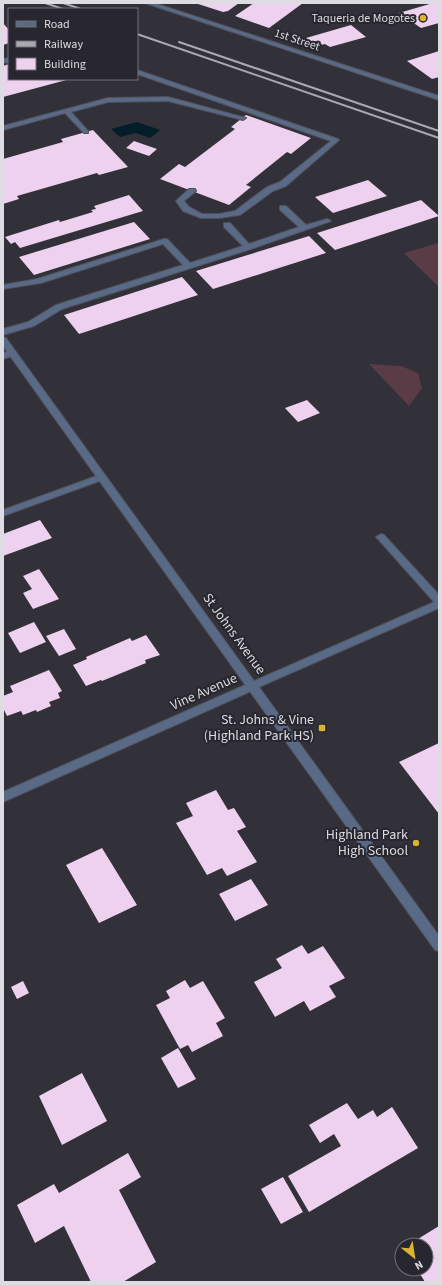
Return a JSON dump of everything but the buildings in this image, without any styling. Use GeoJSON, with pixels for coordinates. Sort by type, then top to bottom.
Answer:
{"type":"FeatureCollection","features":[{"type":"Feature","properties":{"kind":"street","name":"1st Street"},"geometry":{"type":"LineString","coordinates":[[148,3],[439,98]]}},
{"type":"Feature","properties":{"kind":"street"},"geometry":{"type":"LineString","coordinates":[[138,72],[336,140],[283,184],[270,189],[237,213],[219,216],[201,216],[186,209],[180,201],[192,191]]}},
{"type":"Feature","properties":{"kind":"street"},"geometry":{"type":"LineString","coordinates":[[168,99],[184,88]]}},
{"type":"Feature","properties":{"kind":"street"},"geometry":{"type":"LineString","coordinates":[[3,128],[108,100],[168,99],[243,118]]}},
{"type":"Feature","properties":{"kind":"street"},"geometry":{"type":"LineString","coordinates":[[67,111],[86,132]]}},
{"type":"Feature","properties":{"kind":"street"},"geometry":{"type":"LineString","coordinates":[[283,208],[304,228]]}},
{"type":"Feature","properties":{"kind":"street"},"geometry":{"type":"LineString","coordinates":[[3,332],[31,324],[59,307],[327,221]]}},
{"type":"Feature","properties":{"kind":"street"},"geometry":{"type":"LineString","coordinates":[[227,225],[248,246]]}},
{"type":"Feature","properties":{"kind":"street"},"geometry":{"type":"LineString","coordinates":[[3,287],[38,281],[164,241],[188,266]]}},
{"type":"Feature","properties":{"kind":"street","name":"St Johns Avenue"},"geometry":{"type":"LineString","coordinates":[[3,340],[439,946]]}},
{"type":"Feature","properties":{"kind":"street"},"geometry":{"type":"LineString","coordinates":[[3,356],[12,353]]}},
{"type":"Feature","properties":{"kind":"street"},"geometry":{"type":"LineString","coordinates":[[3,513],[102,478]]}},
{"type":"Feature","properties":{"kind":"street"},"geometry":{"type":"LineString","coordinates":[[381,537],[439,601]]}},
{"type":"Feature","properties":{"kind":"street","name":"Vine Avenue"},"geometry":{"type":"LineString","coordinates":[[3,797],[439,604]]}},
{"type":"Feature","properties":{"kind":"shaded area"},"geometry":{"type":"Polygon","coordinates":[[[439,243],[439,287],[404,253],[439,243]]]}},
{"type":"Feature","properties":{"kind":"shaded area"},"geometry":{"type":"Polygon","coordinates":[[[369,364],[401,366],[418,373],[422,388],[409,406],[369,364]]]}},
{"type":"Feature","properties":{"kind":"water"},"geometry":{"type":"Polygon","coordinates":[[[137,122],[160,130],[150,138],[136,133],[120,137],[111,129],[137,122]]]}},
{"type":"Feature","properties":{"kind":"railway"},"geometry":{"type":"LineString","coordinates":[[45,3],[60,8]]}},
{"type":"Feature","properties":{"kind":"railway"},"geometry":{"type":"LineString","coordinates":[[63,3],[78,8]]}},
{"type":"Feature","properties":{"kind":"railway"},"geometry":{"type":"LineString","coordinates":[[138,34],[439,138]]}},
{"type":"Feature","properties":{"kind":"railway"},"geometry":{"type":"LineString","coordinates":[[179,42],[439,131]]}},
{"type":"Feature","properties":{"kind":"place","name":"Taqueria de Mogotes"},"geometry":{"type":"Point","coordinates":[423,18]}},
{"type":"Feature","properties":{"kind":"place","name":"St. Johns & Vine (Highland Park HS)"},"geometry":{"type":"Point","coordinates":[322,728]}},
{"type":"Feature","properties":{"kind":"place","name":"Highland Park High School"},"geometry":{"type":"Point","coordinates":[416,843]}}]}
